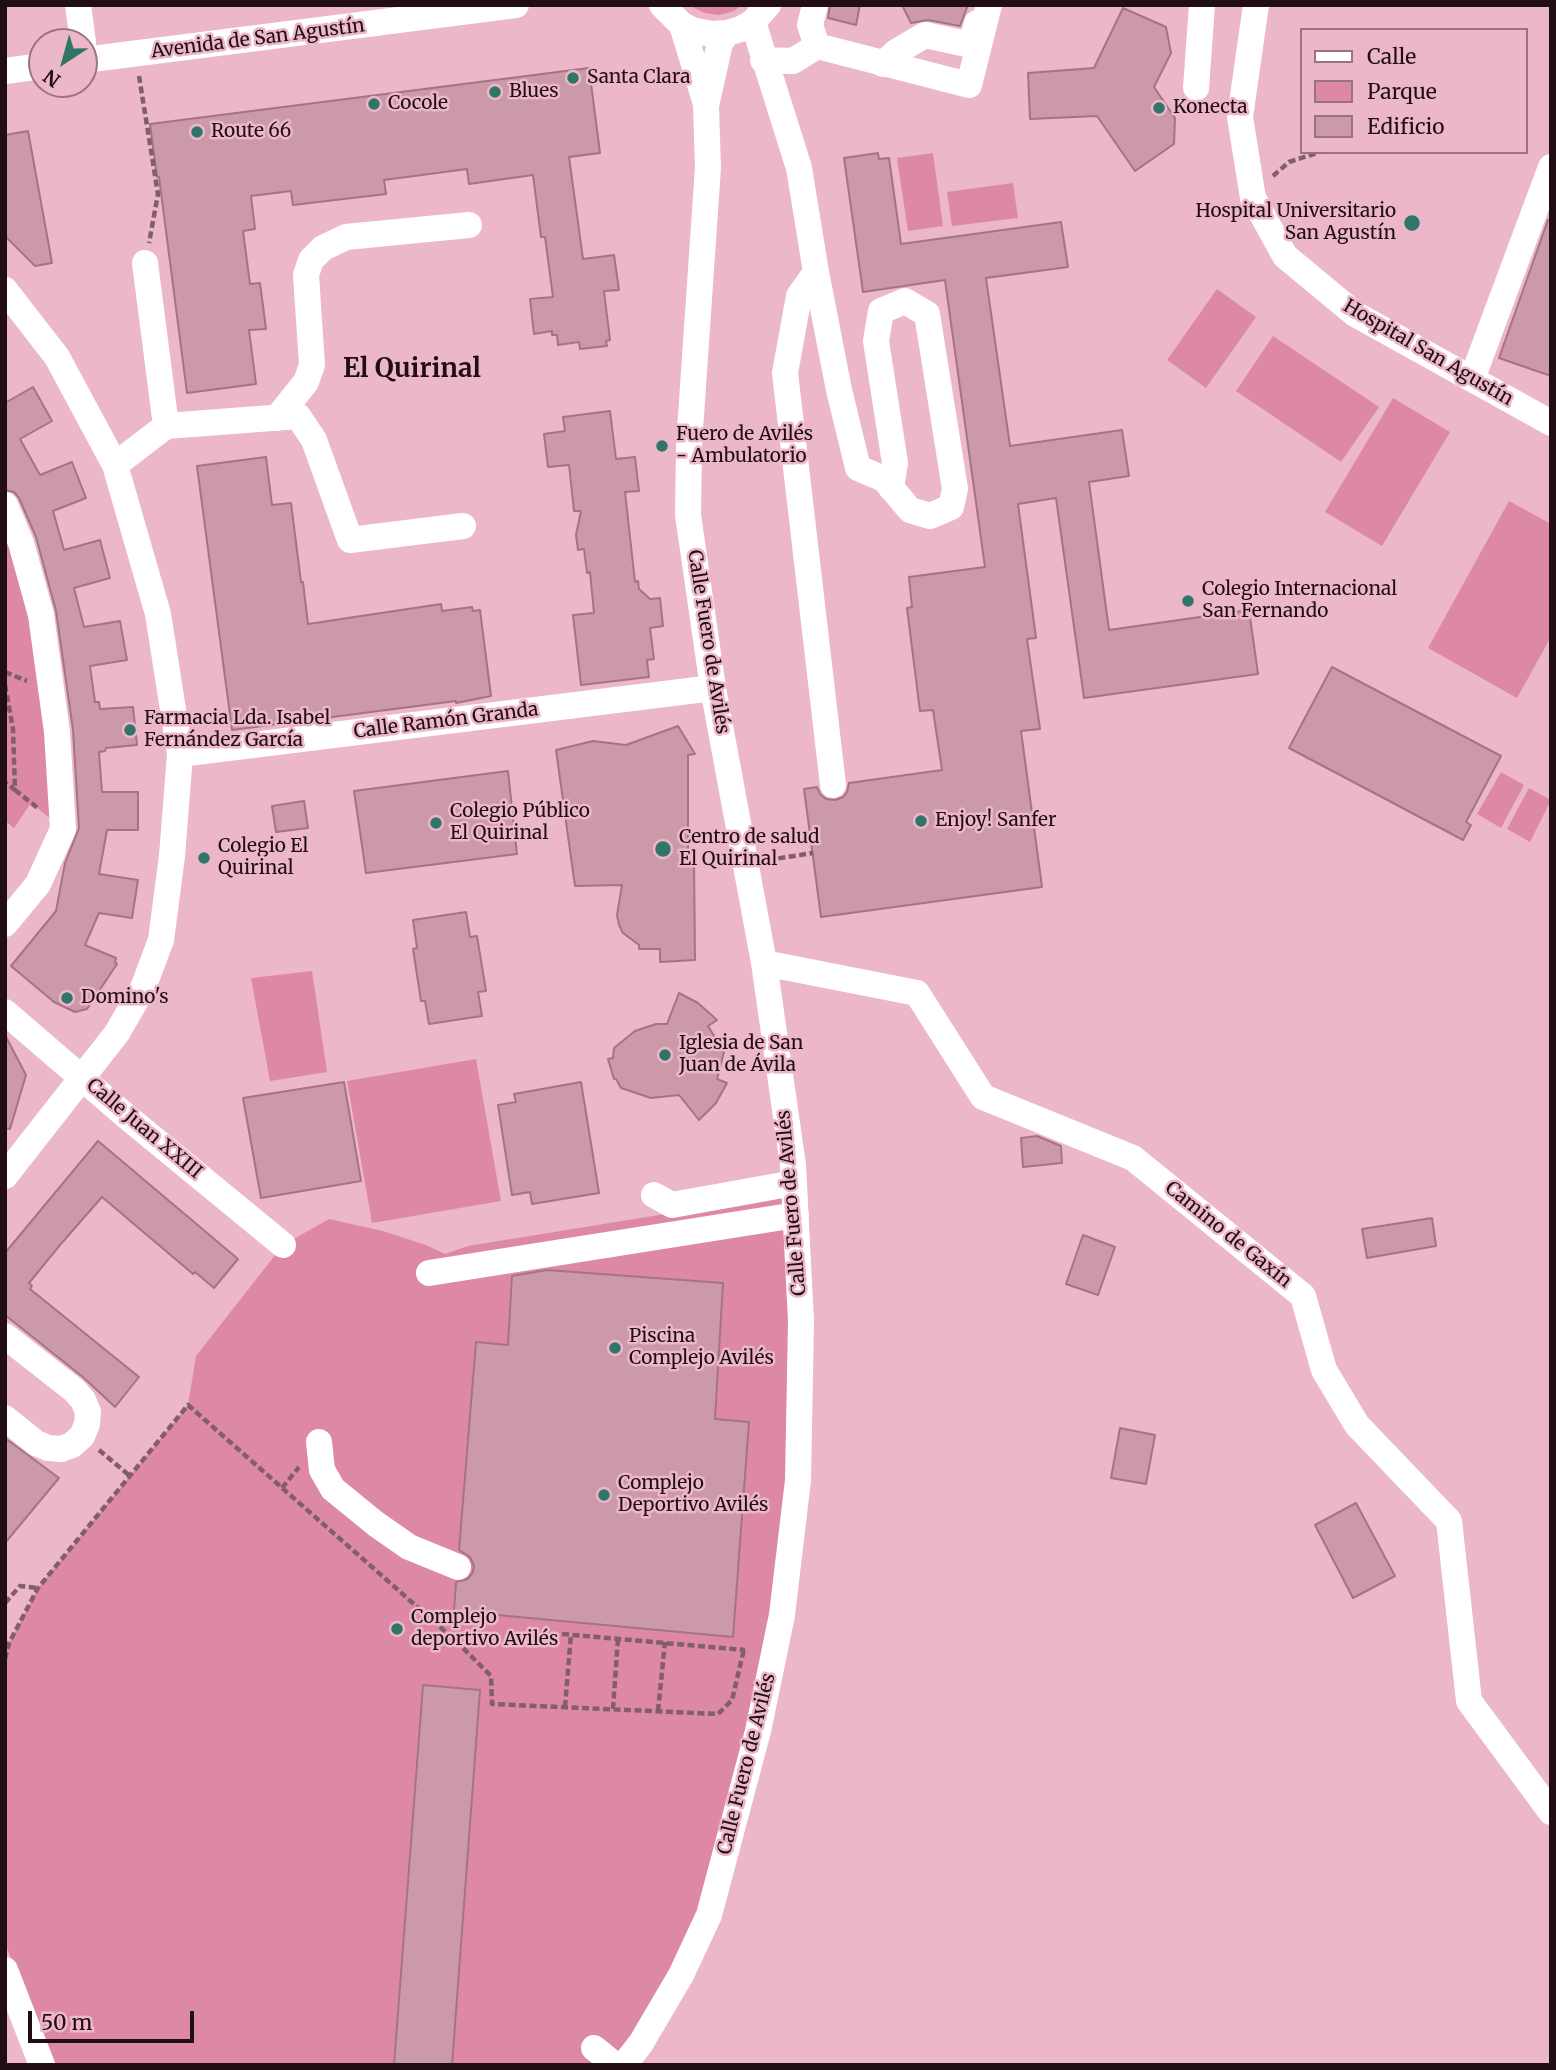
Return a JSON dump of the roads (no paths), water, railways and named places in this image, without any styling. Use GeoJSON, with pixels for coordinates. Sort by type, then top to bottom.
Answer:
{"type":"FeatureCollection","features":[{"type":"Feature","properties":{"kind":"street"},"geometry":{"type":"LineString","coordinates":[[78,5],[81,28]]}},
{"type":"Feature","properties":{"kind":"street"},"geometry":{"type":"LineString","coordinates":[[333,30],[372,5]]}},
{"type":"Feature","properties":{"kind":"street","name":"Avenida de San Agustín"},"geometry":{"type":"LineString","coordinates":[[98,53],[135,54],[333,30],[452,9],[516,5]]}},
{"type":"Feature","properties":{"kind":"street"},"geometry":{"type":"LineString","coordinates":[[814,5],[810,25],[817,46]]}},
{"type":"Feature","properties":{"kind":"street"},"geometry":{"type":"LineString","coordinates":[[883,64],[925,35],[971,45],[982,5]]}},
{"type":"Feature","properties":{"kind":"street"},"geometry":{"type":"LineString","coordinates":[[763,60],[793,61],[817,46],[969,85],[989,5]]}},
{"type":"Feature","properties":{"kind":"street"},"geometry":{"type":"LineString","coordinates":[[1196,88],[1202,5]]}},
{"type":"Feature","properties":{"kind":"street","name":"Hospital San Agustín"},"geometry":{"type":"LineString","coordinates":[[1256,5],[1240,117],[1253,198],[1285,256],[1355,314],[1551,422]]}},
{"type":"Feature","properties":{"kind":"street"},"geometry":{"type":"LineString","coordinates":[[664,12],[692,30],[711,34],[727,33],[760,14],[763,60],[799,167],[816,272],[858,468],[884,480],[910,510],[930,516],[951,507],[955,489],[927,314],[905,301],[881,311],[876,341],[895,463],[891,488]]}},
{"type":"Feature","properties":{"kind":"street","name":"Calle Fuero de Avilés"},"geometry":{"type":"LineString","coordinates":[[664,12],[706,106]]}},
{"type":"Feature","properties":{"kind":"street","name":"Calle Fuero de Avilés"},"geometry":{"type":"LineString","coordinates":[[624,2065],[641,2043],[681,1975],[709,1914],[758,1731],[782,1615],[798,1480],[802,1321],[794,1182],[764,963],[713,688],[688,515],[689,445],[708,167],[706,106],[720,43],[727,33]]}},
{"type":"Feature","properties":{"kind":"street"},"geometry":{"type":"LineString","coordinates":[[5,71],[28,68]]}},
{"type":"Feature","properties":{"kind":"street"},"geometry":{"type":"LineString","coordinates":[[1472,379],[1551,167]]}},
{"type":"Feature","properties":{"kind":"street"},"geometry":{"type":"LineString","coordinates":[[277,418],[306,382],[312,365],[306,275],[311,260],[323,248],[346,237],[469,225]]}},
{"type":"Feature","properties":{"kind":"street"},"geometry":{"type":"LineString","coordinates":[[145,263],[166,426]]}},
{"type":"Feature","properties":{"kind":"street"},"geometry":{"type":"LineString","coordinates":[[816,272],[799,296],[785,373],[833,785]]}},
{"type":"Feature","properties":{"kind":"street"},"geometry":{"type":"LineString","coordinates":[[5,290],[57,357],[115,465],[158,614],[180,754],[172,856],[161,940],[143,988],[117,1033],[5,1176]]}},
{"type":"Feature","properties":{"kind":"street"},"geometry":{"type":"LineString","coordinates":[[115,465],[166,426],[298,416],[314,440],[350,540],[463,526]]}},
{"type":"Feature","properties":{"kind":"street"},"geometry":{"type":"LineString","coordinates":[[855,454],[891,437]]}},
{"type":"Feature","properties":{"kind":"street"},"geometry":{"type":"LineString","coordinates":[[5,505],[21,543],[41,615],[57,732],[63,829],[38,884],[5,924]]}},
{"type":"Feature","properties":{"kind":"street","name":"Calle Ramón Granda"},"geometry":{"type":"LineString","coordinates":[[180,754],[713,688]]}},
{"type":"Feature","properties":{"kind":"street","name":"Camino de Gaxín"},"geometry":{"type":"LineString","coordinates":[[764,963],[916,993],[983,1097],[1133,1158],[1303,1296],[1324,1370],[1357,1425],[1449,1521],[1469,1701],[1551,1812]]}},
{"type":"Feature","properties":{"kind":"street","name":"Calle Juan XXIII"},"geometry":{"type":"LineString","coordinates":[[5,1012],[284,1245]]}},
{"type":"Feature","properties":{"kind":"street"},"geometry":{"type":"LineString","coordinates":[[654,1195],[672,1205],[794,1182]]}},
{"type":"Feature","properties":{"kind":"street"},"geometry":{"type":"LineString","coordinates":[[429,1273],[796,1215]]}},
{"type":"Feature","properties":{"kind":"street"},"geometry":{"type":"LineString","coordinates":[[5,1336],[83,1400],[88,1412],[82,1436],[72,1445],[61,1449],[36,1443],[5,1418]]}},
{"type":"Feature","properties":{"kind":"street"},"geometry":{"type":"LineString","coordinates":[[319,1442],[322,1470],[333,1489],[409,1547],[458,1567]]}},
{"type":"Feature","properties":{"kind":"street"},"geometry":{"type":"LineString","coordinates":[[5,1970],[43,2065]]}},
{"type":"Feature","properties":{"kind":"street"},"geometry":{"type":"LineString","coordinates":[[594,2048],[615,2065]]}},
{"type":"Feature","properties":{"kind":"place","name":"Santa Clara"},"geometry":{"type":"Point","coordinates":[573,78]}},
{"type":"Feature","properties":{"kind":"place","name":"Blues"},"geometry":{"type":"Point","coordinates":[495,92]}},
{"type":"Feature","properties":{"kind":"place","name":"Cocole"},"geometry":{"type":"Point","coordinates":[374,104]}},
{"type":"Feature","properties":{"kind":"place","name":"Konecta"},"geometry":{"type":"Point","coordinates":[1159,108]}},
{"type":"Feature","properties":{"kind":"place","name":"Route 66"},"geometry":{"type":"Point","coordinates":[197,132]}},
{"type":"Feature","properties":{"kind":"place","name":"Hospital Universitario San Agustín"},"geometry":{"type":"Point","coordinates":[1412,223]}},
{"type":"Feature","properties":{"kind":"place","name":"Fuero de Avilés - Ambulatorio"},"geometry":{"type":"Point","coordinates":[662,446]}},
{"type":"Feature","properties":{"kind":"place","name":"Colegio Internacional San Fernando"},"geometry":{"type":"Point","coordinates":[1188,601]}},
{"type":"Feature","properties":{"kind":"place","name":"Farmacia Lda. Isabel Fernández García"},"geometry":{"type":"Point","coordinates":[130,730]}},
{"type":"Feature","properties":{"kind":"place","name":"Enjoy! Sanfer"},"geometry":{"type":"Point","coordinates":[921,821]}},
{"type":"Feature","properties":{"kind":"place","name":"Colegio Público El Quirinal"},"geometry":{"type":"Point","coordinates":[436,823]}},
{"type":"Feature","properties":{"kind":"place","name":"Centro de salud El Quirinal"},"geometry":{"type":"Point","coordinates":[663,849]}},
{"type":"Feature","properties":{"kind":"place","name":"Colegio El Quirinal"},"geometry":{"type":"Point","coordinates":[204,858]}},
{"type":"Feature","properties":{"kind":"place","name":"Domino's"},"geometry":{"type":"Point","coordinates":[67,998]}},
{"type":"Feature","properties":{"kind":"place","name":"Iglesia de San Juan de Ávila"},"geometry":{"type":"Point","coordinates":[665,1055]}},
{"type":"Feature","properties":{"kind":"place","name":"Piscina Complejo Avilés"},"geometry":{"type":"Point","coordinates":[615,1348]}},
{"type":"Feature","properties":{"kind":"place","name":"Complejo Deportivo Avilés"},"geometry":{"type":"Point","coordinates":[604,1495]}},
{"type":"Feature","properties":{"kind":"place","name":"Complejo deportivo Avilés"},"geometry":{"type":"Point","coordinates":[397,1629]}},
{"type":"Feature","properties":{"kind":"district","name":"El Quirinal"},"geometry":{"type":"Point","coordinates":[412,370]}}]}
